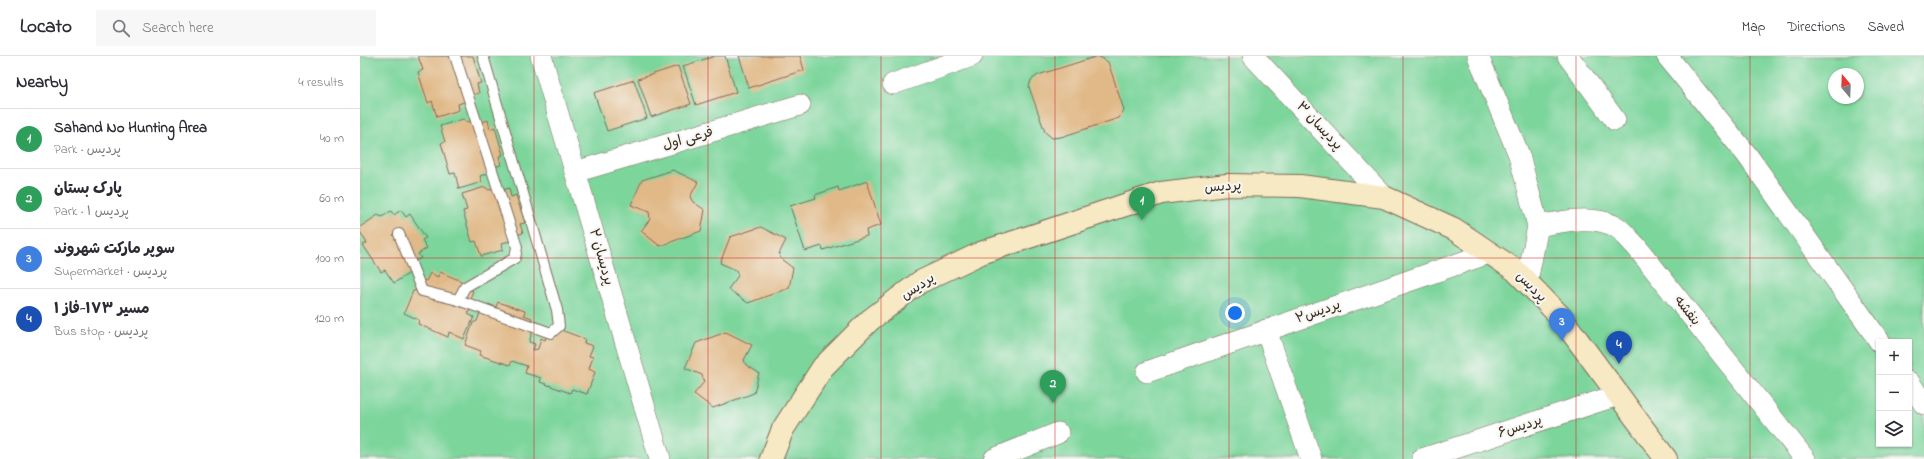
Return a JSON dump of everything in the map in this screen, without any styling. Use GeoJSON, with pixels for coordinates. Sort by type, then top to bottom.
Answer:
{"type":"FeatureCollection","features":[{"type":"Feature","properties":{"kind":"street","name":"پردیسان ۲"},"geometry":{"type":"LineString","coordinates":[[541,56],[660,459]]}},
{"type":"Feature","properties":{"kind":"street"},"geometry":{"type":"LineString","coordinates":[[894,84],[972,56]]}},
{"type":"Feature","properties":{"kind":"street","name":"پردیسان ۳"},"geometry":{"type":"LineString","coordinates":[[1253,56],[1384,197]]}},
{"type":"Feature","properties":{"kind":"street"},"geometry":{"type":"LineString","coordinates":[[1478,56],[1519,155],[1538,226],[1527,282]]}},
{"type":"Feature","properties":{"kind":"street"},"geometry":{"type":"LineString","coordinates":[[1568,56],[1615,120]]}},
{"type":"Feature","properties":{"kind":"street"},"geometry":{"type":"LineString","coordinates":[[1667,56],[1747,155],[1878,339]]}},
{"type":"Feature","properties":{"kind":"street","name":"فرعی اول"},"geometry":{"type":"LineString","coordinates":[[575,172],[800,105]]}},
{"type":"Feature","properties":{"kind":"street","name":"پردیس"},"geometry":{"type":"LineString","coordinates":[[771,459],[783,429],[823,367],[870,320],[920,282],[981,253],[1161,193],[1227,185],[1300,186],[1384,197],[1454,229],[1515,270],[1559,314],[1666,459]]}},
{"type":"Feature","properties":{"kind":"street","name":"بنفشه"},"geometry":{"type":"LineString","coordinates":[[1538,226],[1566,221],[1592,220],[1616,226],[1635,245],[1805,459]]}},
{"type":"Feature","properties":{"kind":"street","name":"پردیس۲"},"geometry":{"type":"LineString","coordinates":[[1147,372],[1489,253]]}},
{"type":"Feature","properties":{"kind":"street"},"geometry":{"type":"LineString","coordinates":[[1266,330],[1311,459]]}},
{"type":"Feature","properties":{"kind":"street"},"geometry":{"type":"LineString","coordinates":[[1912,386],[1924,404]]}},
{"type":"Feature","properties":{"kind":"street","name":"پردیس۶"},"geometry":{"type":"LineString","coordinates":[[1422,459],[1618,395]]}},
{"type":"Feature","properties":{"kind":"street"},"geometry":{"type":"LineString","coordinates":[[994,459],[1058,433]]}},
{"type":"Feature","properties":{"kind":"lane"},"geometry":{"type":"LineString","coordinates":[[455,56],[517,247],[515,258],[465,287],[458,300]]}},
{"type":"Feature","properties":{"kind":"lane"},"geometry":{"type":"LineString","coordinates":[[399,234],[422,290],[458,300],[551,333],[559,326],[557,310],[483,56]]}},
{"type":"Feature","properties":{"kind":"green space"},"geometry":{"type":"Polygon","coordinates":[[[360,56],[1924,56],[1924,459],[360,459],[360,56]]]}},
{"type":"Feature","properties":{"kind":"building"},"geometry":{"type":"Polygon","coordinates":[[[418,56],[473,56],[481,83],[477,84],[479,93],[469,96],[470,100],[458,104],[459,110],[437,117],[432,101],[428,103],[418,72],[423,70],[418,56]]]}},
{"type":"Feature","properties":{"kind":"building"},"geometry":{"type":"Polygon","coordinates":[[[715,56],[725,56],[736,92],[696,105],[683,66],[715,56]]]}},
{"type":"Feature","properties":{"kind":"building"},"geometry":{"type":"Polygon","coordinates":[[[739,56],[800,56],[804,70],[749,88],[739,56]]]}},
{"type":"Feature","properties":{"kind":"building"},"geometry":{"type":"Polygon","coordinates":[[[1098,56],[1108,62],[1124,110],[1119,118],[1061,137],[1052,138],[1045,132],[1029,87],[1031,80],[1038,75],[1098,56]]]}},
{"type":"Feature","properties":{"kind":"building"},"geometry":{"type":"Polygon","coordinates":[[[678,66],[691,104],[651,117],[638,79],[678,66]]]}},
{"type":"Feature","properties":{"kind":"building"},"geometry":{"type":"Polygon","coordinates":[[[634,80],[647,118],[607,131],[594,93],[634,80]]]}},
{"type":"Feature","properties":{"kind":"building"},"geometry":{"type":"Polygon","coordinates":[[[463,119],[467,122],[478,119],[479,123],[488,120],[490,129],[495,127],[503,155],[499,156],[501,165],[491,168],[492,172],[480,176],[482,182],[459,189],[455,173],[450,174],[441,143],[445,142],[440,126],[463,119]]]}},
{"type":"Feature","properties":{"kind":"building"},"geometry":{"type":"Polygon","coordinates":[[[673,170],[698,182],[690,197],[693,202],[705,210],[701,231],[660,246],[641,231],[650,219],[649,212],[631,205],[642,180],[673,170]]]}},
{"type":"Feature","properties":{"kind":"building"},"geometry":{"type":"Polygon","coordinates":[[[867,181],[881,225],[866,230],[867,236],[823,250],[822,246],[805,251],[790,206],[816,198],[815,195],[838,187],[839,191],[867,181]]]}},
{"type":"Feature","properties":{"kind":"building"},"geometry":{"type":"Polygon","coordinates":[[[499,186],[501,191],[509,188],[511,197],[516,195],[525,223],[520,224],[523,233],[513,236],[514,240],[502,243],[503,250],[481,256],[476,241],[472,242],[463,211],[467,210],[462,194],[485,187],[489,190],[499,186]]]}},
{"type":"Feature","properties":{"kind":"building"},"geometry":{"type":"Polygon","coordinates":[[[401,210],[406,217],[410,214],[426,238],[422,240],[427,248],[418,254],[421,258],[410,264],[414,270],[394,283],[385,270],[381,272],[363,245],[367,243],[360,232],[360,227],[378,215],[382,217],[391,211],[394,215],[401,210]]]}},
{"type":"Feature","properties":{"kind":"building"},"geometry":{"type":"Polygon","coordinates":[[[761,227],[786,240],[779,254],[781,259],[793,268],[789,288],[748,303],[728,289],[738,276],[736,270],[720,263],[730,237],[761,227]]]}},
{"type":"Feature","properties":{"kind":"building"},"geometry":{"type":"Polygon","coordinates":[[[440,272],[466,283],[464,287],[473,291],[469,301],[473,302],[468,314],[474,317],[464,339],[449,332],[448,337],[418,324],[419,320],[404,313],[413,291],[418,290],[422,280],[426,281],[430,273],[438,277],[440,272]]]}},
{"type":"Feature","properties":{"kind":"building"},"geometry":{"type":"Polygon","coordinates":[[[498,302],[525,311],[524,315],[532,318],[529,328],[533,330],[529,342],[535,344],[533,350],[538,349],[541,338],[545,340],[548,331],[558,329],[585,339],[584,343],[593,346],[589,356],[593,357],[589,369],[595,372],[587,394],[572,389],[570,393],[540,382],[541,378],[525,373],[527,366],[512,361],[510,365],[479,355],[481,351],[465,345],[473,323],[477,321],[481,310],[485,312],[488,304],[496,307],[498,302]]]}},
{"type":"Feature","properties":{"kind":"building"},"geometry":{"type":"Polygon","coordinates":[[[726,332],[752,345],[744,360],[746,365],[759,373],[754,393],[713,408],[694,394],[704,382],[702,375],[685,368],[696,343],[726,332]]]}},
{"type":"Feature","properties":{"kind":"place","name":"Sahand No Hunting Area"},"geometry":{"type":"Point","coordinates":[1142,220]}},
{"type":"Feature","properties":{"kind":"place","name":"سوپر مارکت شهروند"},"geometry":{"type":"Point","coordinates":[1562,341]}},
{"type":"Feature","properties":{"kind":"place","name":"مسیر ۱۷۳-فاز ۱"},"geometry":{"type":"Point","coordinates":[1619,364]}},
{"type":"Feature","properties":{"kind":"place","name":"پارک بستان"},"geometry":{"type":"Point","coordinates":[1053,403]}}]}
